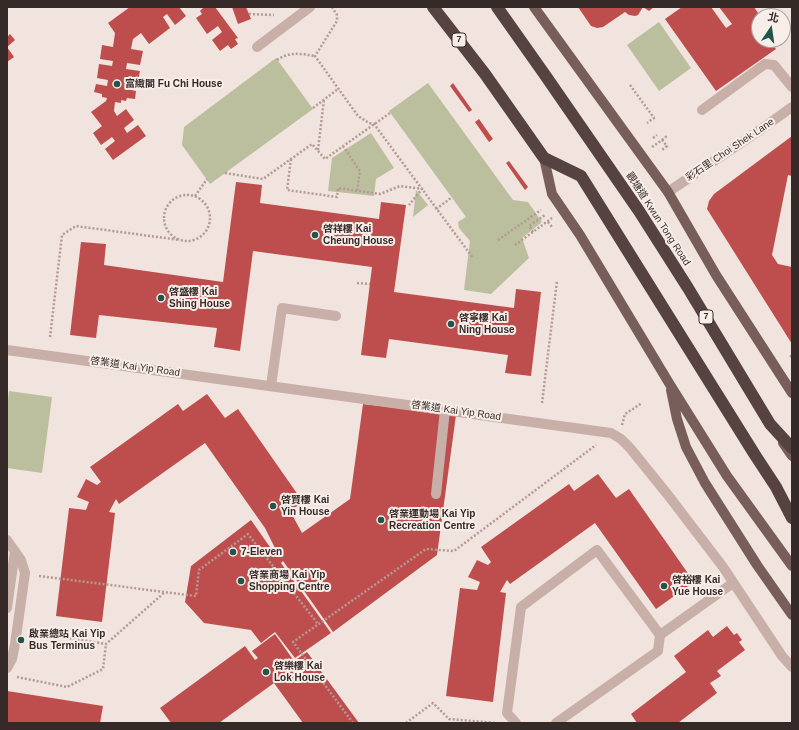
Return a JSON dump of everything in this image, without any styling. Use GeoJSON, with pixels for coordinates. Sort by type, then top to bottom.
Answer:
{"type":"FeatureCollection","features":[{"type":"Feature","properties":{"kind":"highway","name":"7"},"geometry":{"type":"LineString","coordinates":[[433,7],[485,74],[544,158],[581,176],[776,487],[792,518]]}},
{"type":"Feature","properties":{"kind":"highway","name":"觀塘道 Kwun Tong Road"},"geometry":{"type":"LineString","coordinates":[[497,7],[639,211],[688,288],[770,424],[792,448]]}},
{"type":"Feature","properties":{"kind":"main road","name":"觀塘道 Kwun Tong Road"},"geometry":{"type":"LineString","coordinates":[[534,7],[668,192],[716,275],[792,393]]}},
{"type":"Feature","properties":{"kind":"main road"},"geometry":{"type":"LineString","coordinates":[[544,158],[552,194],[580,235],[727,476],[792,566]]}},
{"type":"Feature","properties":{"kind":"main road"},"geometry":{"type":"LineString","coordinates":[[669,383],[677,418],[686,447],[705,483],[757,565],[792,615]]}},
{"type":"Feature","properties":{"kind":"main road"},"geometry":{"type":"LineString","coordinates":[[770,424],[792,456]]}},
{"type":"Feature","properties":{"kind":"main road"},"geometry":{"type":"LineString","coordinates":[[776,487],[792,504]]}},
{"type":"Feature","properties":{"kind":"street"},"geometry":{"type":"LineString","coordinates":[[257,47],[310,7]]}},
{"type":"Feature","properties":{"kind":"street"},"geometry":{"type":"LineString","coordinates":[[702,110],[765,64],[774,65],[792,87]]}},
{"type":"Feature","properties":{"kind":"street","name":"彩石里 Choi Shek Lane"},"geometry":{"type":"LineString","coordinates":[[668,192],[792,107]]}},
{"type":"Feature","properties":{"kind":"street"},"geometry":{"type":"LineString","coordinates":[[271,386],[282,308],[336,316]]}},
{"type":"Feature","properties":{"kind":"street","name":"啓業道 Kai Yip Road"},"geometry":{"type":"LineString","coordinates":[[7,350],[611,434],[621,439],[630,448],[672,501],[733,583],[782,656],[792,667]]}},
{"type":"Feature","properties":{"kind":"street"},"geometry":{"type":"LineString","coordinates":[[436,494],[446,410]]}},
{"type":"Feature","properties":{"kind":"street"},"geometry":{"type":"LineString","coordinates":[[7,540],[21,560],[25,573],[15,644],[12,659],[7,668]]}},
{"type":"Feature","properties":{"kind":"street"},"geometry":{"type":"LineString","coordinates":[[516,723],[507,713],[521,607],[597,550],[660,635],[658,651],[556,723]]}},
{"type":"Feature","properties":{"kind":"street"},"geometry":{"type":"LineString","coordinates":[[7,608],[15,551]]}},
{"type":"Feature","properties":{"kind":"street"},"geometry":{"type":"LineString","coordinates":[[660,635],[733,583]]}},
{"type":"Feature","properties":{"kind":"path"},"geometry":{"type":"LineString","coordinates":[[315,56],[337,21],[337,15],[332,7]]}},
{"type":"Feature","properties":{"kind":"path"},"geometry":{"type":"LineString","coordinates":[[249,14],[276,16]]}},
{"type":"Feature","properties":{"kind":"path"},"geometry":{"type":"LineString","coordinates":[[277,60],[293,53],[315,56],[358,116],[369,123],[374,124],[473,258]]}},
{"type":"Feature","properties":{"kind":"path"},"geometry":{"type":"LineString","coordinates":[[630,85],[654,118],[647,122]]}},
{"type":"Feature","properties":{"kind":"path"},"geometry":{"type":"LineString","coordinates":[[313,108],[338,89]]}},
{"type":"Feature","properties":{"kind":"path"},"geometry":{"type":"LineString","coordinates":[[318,150],[324,99]]}},
{"type":"Feature","properties":{"kind":"path"},"geometry":{"type":"LineString","coordinates":[[225,173],[263,179],[312,144],[325,159],[390,114]]}},
{"type":"Feature","properties":{"kind":"path"},"geometry":{"type":"LineString","coordinates":[[653,138],[656,135]]}},
{"type":"Feature","properties":{"kind":"path"},"geometry":{"type":"LineString","coordinates":[[662,140],[668,135]]}},
{"type":"Feature","properties":{"kind":"path"},"geometry":{"type":"LineString","coordinates":[[343,146],[360,171],[357,191]]}},
{"type":"Feature","properties":{"kind":"path"},"geometry":{"type":"LineString","coordinates":[[662,150],[667,146]]}},
{"type":"Feature","properties":{"kind":"path"},"geometry":{"type":"LineString","coordinates":[[291,159],[287,190],[337,197],[338,188],[380,194],[400,186],[422,189]]}},
{"type":"Feature","properties":{"kind":"path"},"geometry":{"type":"LineString","coordinates":[[195,196],[207,179]]}},
{"type":"Feature","properties":{"kind":"path"},"geometry":{"type":"LineString","coordinates":[[409,205],[422,189]]}},
{"type":"Feature","properties":{"kind":"path"},"geometry":{"type":"LineString","coordinates":[[50,337],[62,235],[76,226],[187,241],[195,240],[202,236],[207,230],[210,223],[210,215],[204,201],[195,196],[183,195],[175,198],[170,202],[166,209],[164,224],[173,236],[180,240]]}},
{"type":"Feature","properties":{"kind":"path"},"geometry":{"type":"LineString","coordinates":[[436,209],[452,198]]}},
{"type":"Feature","properties":{"kind":"path"},"geometry":{"type":"LineString","coordinates":[[498,240],[541,210]]}},
{"type":"Feature","properties":{"kind":"path"},"geometry":{"type":"LineString","coordinates":[[533,232],[529,226],[544,216]]}},
{"type":"Feature","properties":{"kind":"path"},"geometry":{"type":"LineString","coordinates":[[515,245],[547,222],[552,227]]}},
{"type":"Feature","properties":{"kind":"path"},"geometry":{"type":"LineString","coordinates":[[542,403],[557,281]]}},
{"type":"Feature","properties":{"kind":"path"},"geometry":{"type":"LineString","coordinates":[[357,283],[370,284]]}},
{"type":"Feature","properties":{"kind":"path"},"geometry":{"type":"LineString","coordinates":[[353,723],[293,642],[426,549],[454,551],[611,434],[623,424],[625,414],[642,403]]}},
{"type":"Feature","properties":{"kind":"path"},"geometry":{"type":"LineString","coordinates":[[33,575],[196,596],[199,570],[248,534],[318,624]]}},
{"type":"Feature","properties":{"kind":"path"},"geometry":{"type":"LineString","coordinates":[[15,677],[67,687],[102,669],[106,644],[165,592]]}},
{"type":"Feature","properties":{"kind":"path"},"geometry":{"type":"LineString","coordinates":[[25,631],[106,644]]}},
{"type":"Feature","properties":{"kind":"path"},"geometry":{"type":"LineString","coordinates":[[406,723],[433,703],[449,719],[500,723]]}},
{"type":"Feature","properties":{"kind":"green space"},"geometry":{"type":"Polygon","coordinates":[[[659,22],[691,68],[659,91],[627,45],[659,22]]]}},
{"type":"Feature","properties":{"kind":"green space"},"geometry":{"type":"Polygon","coordinates":[[[276,58],[313,109],[210,184],[182,145],[184,127],[276,58]]]}},
{"type":"Feature","properties":{"kind":"green space"},"geometry":{"type":"Polygon","coordinates":[[[428,83],[513,200],[528,202],[542,222],[522,238],[529,258],[491,294],[464,290],[470,241],[459,228],[458,222],[466,217],[389,111],[428,83]]]}},
{"type":"Feature","properties":{"kind":"green space"},"geometry":{"type":"Polygon","coordinates":[[[371,133],[394,168],[376,179],[374,196],[328,191],[332,158],[371,133]]]}},
{"type":"Feature","properties":{"kind":"green space"},"geometry":{"type":"Polygon","coordinates":[[[416,190],[428,205],[413,217],[416,190]]]}},
{"type":"Feature","properties":{"kind":"green space"},"geometry":{"type":"Polygon","coordinates":[[[9,391],[52,397],[42,473],[7,468],[7,409],[9,391]]]}},
{"type":"Feature","properties":{"kind":"building","name":"富緻閣 Fu Chi House"},"geometry":{"type":"Polygon","coordinates":[[[130,7],[179,7],[186,16],[175,25],[167,14],[163,17],[170,28],[149,44],[141,33],[133,39],[131,49],[143,51],[140,65],[127,63],[126,69],[140,71],[137,85],[126,83],[126,89],[136,91],[135,99],[127,98],[126,101],[121,100],[121,103],[115,102],[114,111],[117,116],[126,109],[134,120],[124,128],[127,133],[138,125],[146,136],[113,160],[105,149],[115,141],[112,137],[101,145],[93,133],[102,126],[91,112],[106,101],[107,98],[102,97],[102,94],[94,92],[96,84],[107,86],[108,80],[97,78],[99,64],[112,66],[113,61],[100,59],[102,45],[113,47],[115,33],[108,23],[130,7]]]}},
{"type":"Feature","properties":{"kind":"building","name":"富緻閣 Fu Chi House"},"geometry":{"type":"Polygon","coordinates":[[[204,7],[215,7],[238,38],[235,39],[238,44],[231,49],[228,45],[220,51],[212,40],[222,32],[218,26],[207,34],[196,18],[202,14],[200,11],[204,7]]]}},
{"type":"Feature","properties":{"kind":"building"},"geometry":{"type":"Polygon","coordinates":[[[232,7],[246,7],[251,19],[238,24],[232,7]]]}},
{"type":"Feature","properties":{"kind":"building"},"geometry":{"type":"Polygon","coordinates":[[[578,7],[643,7],[638,15],[629,15],[625,12],[603,27],[597,28],[591,26],[578,7]]]}},
{"type":"Feature","properties":{"kind":"building"},"geometry":{"type":"Polygon","coordinates":[[[643,7],[654,7],[649,11],[643,7]]]}},
{"type":"Feature","properties":{"kind":"building"},"geometry":{"type":"Polygon","coordinates":[[[682,7],[711,7],[726,28],[732,24],[719,7],[754,7],[755,8],[751,8],[751,48],[776,49],[716,91],[665,19],[682,7]]]}},
{"type":"Feature","properties":{"kind":"building"},"geometry":{"type":"Polygon","coordinates":[[[10,34],[15,40],[7,47],[7,37],[10,34]]]}},
{"type":"Feature","properties":{"kind":"building"},"geometry":{"type":"Polygon","coordinates":[[[7,47],[14,57],[7,62],[7,47]]]}},
{"type":"Feature","properties":{"kind":"building"},"geometry":{"type":"Polygon","coordinates":[[[453,83],[472,110],[469,112],[450,86],[453,83]]]}},
{"type":"Feature","properties":{"kind":"building"},"geometry":{"type":"Polygon","coordinates":[[[479,119],[493,139],[489,142],[475,122],[479,119]]]}},
{"type":"Feature","properties":{"kind":"building"},"geometry":{"type":"Polygon","coordinates":[[[792,136],[792,176],[788,175],[772,255],[778,264],[792,267],[792,344],[707,209],[709,201],[714,194],[792,136]]]}},
{"type":"Feature","properties":{"kind":"building"},"geometry":{"type":"Polygon","coordinates":[[[509,161],[528,187],[525,190],[506,163],[509,161]]]}},
{"type":"Feature","properties":{"kind":"building"},"geometry":{"type":"Polygon","coordinates":[[[236,182],[262,185],[260,203],[379,219],[381,202],[406,205],[394,292],[514,308],[516,289],[541,292],[531,376],[505,373],[508,355],[389,339],[386,358],[361,355],[372,267],[253,251],[240,351],[214,347],[217,328],[99,315],[96,338],[70,335],[81,242],[106,244],[104,265],[223,282],[236,182]]]}},
{"type":"Feature","properties":{"kind":"building"},"geometry":{"type":"Polygon","coordinates":[[[207,394],[225,418],[238,409],[303,502],[290,511],[302,533],[350,499],[363,404],[456,415],[437,555],[333,632],[283,561],[281,563],[331,633],[295,658],[275,632],[261,643],[251,630],[204,623],[185,602],[191,566],[251,520],[272,550],[275,548],[265,528],[205,443],[119,504],[116,499],[109,512],[115,513],[102,622],[56,616],[69,508],[86,510],[89,502],[77,497],[86,479],[97,485],[101,482],[90,467],[178,404],[183,411],[207,394]]]}},
{"type":"Feature","properties":{"kind":"building","name":"啓裕樓 Kai Yue House"},"geometry":{"type":"Polygon","coordinates":[[[598,474],[616,498],[629,489],[694,582],[656,609],[595,523],[510,584],[507,580],[500,592],[506,593],[493,702],[446,696],[460,588],[477,590],[480,582],[468,577],[477,560],[488,565],[491,562],[481,547],[569,484],[574,491],[598,474]]]}},
{"type":"Feature","properties":{"kind":"building"},"geometry":{"type":"Polygon","coordinates":[[[727,626],[734,635],[737,633],[742,640],[739,642],[745,650],[717,671],[721,676],[710,683],[717,693],[678,723],[637,723],[631,714],[686,672],[674,656],[708,630],[713,637],[727,626]]]}},
{"type":"Feature","properties":{"kind":"building","name":"啓樂樓 Kai Lok House"},"geometry":{"type":"Polygon","coordinates":[[[275,634],[294,661],[307,652],[359,723],[303,723],[274,683],[219,723],[171,723],[160,708],[245,646],[255,660],[258,658],[252,651],[275,634]]]}},
{"type":"Feature","properties":{"kind":"building"},"geometry":{"type":"Polygon","coordinates":[[[7,691],[103,706],[100,723],[7,723],[7,691]]]}},
{"type":"Feature","properties":{"kind":"place","name":"富緻閣 Fu Chi House"},"geometry":{"type":"Point","coordinates":[117,84]}},
{"type":"Feature","properties":{"kind":"place","name":"啓祥樓 Kai Cheung House"},"geometry":{"type":"Point","coordinates":[315,235]}},
{"type":"Feature","properties":{"kind":"place","name":"啓盛樓 Kai Shing House"},"geometry":{"type":"Point","coordinates":[161,298]}},
{"type":"Feature","properties":{"kind":"place","name":"啓寧樓 Kai Ning House"},"geometry":{"type":"Point","coordinates":[451,324]}},
{"type":"Feature","properties":{"kind":"place","name":"啓賢樓 Kai Yin House"},"geometry":{"type":"Point","coordinates":[273,506]}},
{"type":"Feature","properties":{"kind":"place","name":"啓業運動場 Kai Yip Recreation Centre"},"geometry":{"type":"Point","coordinates":[381,520]}},
{"type":"Feature","properties":{"kind":"place","name":"7-Eleven"},"geometry":{"type":"Point","coordinates":[233,552]}},
{"type":"Feature","properties":{"kind":"place","name":"啓業商場 Kai Yip Shopping Centre"},"geometry":{"type":"Point","coordinates":[241,581]}},
{"type":"Feature","properties":{"kind":"place","name":"啓裕樓 Kai Yue House"},"geometry":{"type":"Point","coordinates":[664,586]}},
{"type":"Feature","properties":{"kind":"place","name":"啟業總站 Kai Yip Bus Terminus"},"geometry":{"type":"Point","coordinates":[21,640]}},
{"type":"Feature","properties":{"kind":"place","name":"啓樂樓 Kai Lok House"},"geometry":{"type":"Point","coordinates":[266,672]}}]}
